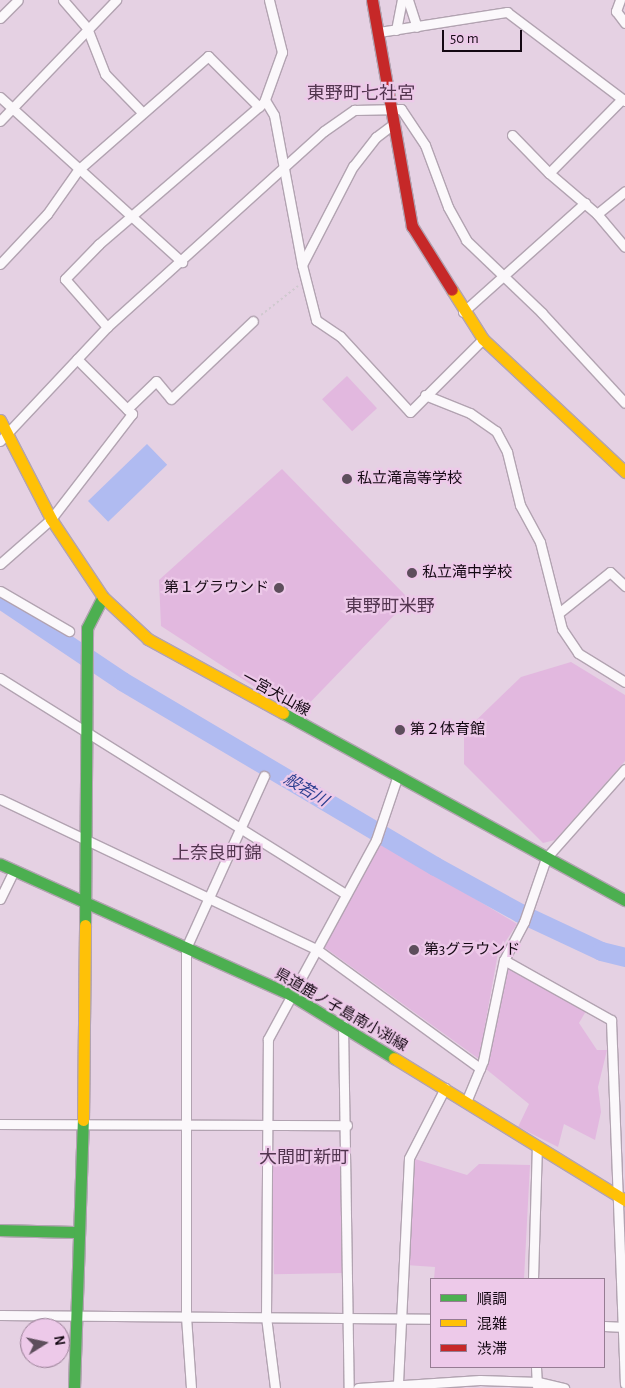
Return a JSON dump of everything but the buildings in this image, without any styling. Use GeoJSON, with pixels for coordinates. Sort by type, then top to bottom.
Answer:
{"type":"FeatureCollection","features":[{"type":"Feature","properties":{"kind":"main road"},"geometry":{"type":"LineString","coordinates":[[372,0],[379,32],[392,125],[412,226],[463,312],[483,338],[625,472]]}},
{"type":"Feature","properties":{"kind":"main road","name":"一宮犬山線"},"geometry":{"type":"LineString","coordinates":[[0,420],[4,437],[51,519],[103,597],[148,639],[397,778],[625,900]]}},
{"type":"Feature","properties":{"kind":"main road"},"geometry":{"type":"LineString","coordinates":[[74,1388],[78,1232],[84,1124],[82,901],[87,628],[103,597]]}},
{"type":"Feature","properties":{"kind":"main road","name":"県道鹿ノ子島南小渕線"},"geometry":{"type":"LineString","coordinates":[[0,864],[291,995],[622,1198]]}},
{"type":"Feature","properties":{"kind":"main road"},"geometry":{"type":"LineString","coordinates":[[0,1230],[78,1232]]}},
{"type":"Feature","properties":{"kind":"street"},"geometry":{"type":"LineString","coordinates":[[0,18],[18,0]]}},
{"type":"Feature","properties":{"kind":"street"},"geometry":{"type":"LineString","coordinates":[[62,0],[87,28],[105,74],[141,111]]}},
{"type":"Feature","properties":{"kind":"street"},"geometry":{"type":"LineString","coordinates":[[107,327],[66,279],[130,218],[265,100],[282,52],[269,0]]}},
{"type":"Feature","properties":{"kind":"street"},"geometry":{"type":"LineString","coordinates":[[396,30],[402,0]]}},
{"type":"Feature","properties":{"kind":"street"},"geometry":{"type":"LineString","coordinates":[[408,0],[417,27]]}},
{"type":"Feature","properties":{"kind":"street"},"geometry":{"type":"LineString","coordinates":[[620,0],[616,11],[625,23]]}},
{"type":"Feature","properties":{"kind":"street"},"geometry":{"type":"LineString","coordinates":[[0,121],[112,1]]}},
{"type":"Feature","properties":{"kind":"street"},"geometry":{"type":"LineString","coordinates":[[379,32],[514,14],[624,100],[549,173]]}},
{"type":"Feature","properties":{"kind":"street"},"geometry":{"type":"LineString","coordinates":[[0,264],[47,214],[78,170],[141,111],[208,56],[259,107]]}},
{"type":"Feature","properties":{"kind":"street"},"geometry":{"type":"LineString","coordinates":[[0,97],[130,218],[182,262]]}},
{"type":"Feature","properties":{"kind":"street"},"geometry":{"type":"LineString","coordinates":[[265,100],[274,115],[304,281],[316,320],[340,336],[410,412],[483,338]]}},
{"type":"Feature","properties":{"kind":"street"},"geometry":{"type":"LineString","coordinates":[[4,437],[107,327],[285,169],[324,131],[354,110],[401,110],[425,145],[448,207],[466,240],[625,403]]}},
{"type":"Feature","properties":{"kind":"street"},"geometry":{"type":"LineString","coordinates":[[302,265],[353,166],[376,137],[392,125]]}},
{"type":"Feature","properties":{"kind":"street"},"geometry":{"type":"LineString","coordinates":[[512,135],[549,173],[598,214],[625,247]]}},
{"type":"Feature","properties":{"kind":"street"},"geometry":{"type":"LineString","coordinates":[[598,214],[625,191]]}},
{"type":"Feature","properties":{"kind":"street"},"geometry":{"type":"LineString","coordinates":[[463,312],[501,274],[585,203]]}},
{"type":"Feature","properties":{"kind":"street"},"geometry":{"type":"LineString","coordinates":[[127,409],[156,382],[171,399],[253,321]]}},
{"type":"Feature","properties":{"kind":"street"},"geometry":{"type":"LineString","coordinates":[[0,564],[51,519],[132,414],[77,359]]}},
{"type":"Feature","properties":{"kind":"street"},"geometry":{"type":"LineString","coordinates":[[425,395],[470,413],[496,431],[507,452],[520,505],[540,542],[560,612],[562,628],[578,652],[625,682]]}},
{"type":"Feature","properties":{"kind":"street"},"geometry":{"type":"LineString","coordinates":[[560,612],[610,572],[625,586]]}},
{"type":"Feature","properties":{"kind":"street"},"geometry":{"type":"LineString","coordinates":[[0,591],[69,631]]}},
{"type":"Feature","properties":{"kind":"street"},"geometry":{"type":"LineString","coordinates":[[0,678],[243,827],[346,894]]}},
{"type":"Feature","properties":{"kind":"street"},"geometry":{"type":"LineString","coordinates":[[466,1102],[480,1068],[504,960],[524,922],[546,858],[625,769]]}},
{"type":"Feature","properties":{"kind":"street"},"geometry":{"type":"LineString","coordinates":[[191,1388],[186,1317],[186,948],[243,827],[264,776]]}},
{"type":"Feature","properties":{"kind":"street"},"geometry":{"type":"LineString","coordinates":[[275,1388],[266,1317],[268,1039],[376,840],[397,778]]}},
{"type":"Feature","properties":{"kind":"street"},"geometry":{"type":"LineString","coordinates":[[0,799],[83,837],[209,900],[316,949],[480,1068]]}},
{"type":"Feature","properties":{"kind":"street"},"geometry":{"type":"LineString","coordinates":[[0,899],[14,870]]}},
{"type":"Feature","properties":{"kind":"street"},"geometry":{"type":"LineString","coordinates":[[504,960],[611,1020],[622,1198],[625,1384]]}},
{"type":"Feature","properties":{"kind":"street"},"geometry":{"type":"LineString","coordinates":[[342,1025],[347,1125],[350,1316],[349,1388]]}},
{"type":"Feature","properties":{"kind":"street"},"geometry":{"type":"LineString","coordinates":[[398,1383],[409,1158],[444,1088]]}},
{"type":"Feature","properties":{"kind":"street"},"geometry":{"type":"LineString","coordinates":[[0,1124],[186,1127],[347,1125]]}},
{"type":"Feature","properties":{"kind":"street"},"geometry":{"type":"LineString","coordinates":[[533,1278],[537,1146]]}},
{"type":"Feature","properties":{"kind":"street"},"geometry":{"type":"LineString","coordinates":[[0,1315],[76,1317],[350,1316],[430,1319]]}},
{"type":"Feature","properties":{"kind":"street"},"geometry":{"type":"LineString","coordinates":[[605,1326],[624,1327]]}},
{"type":"Feature","properties":{"kind":"street"},"geometry":{"type":"LineString","coordinates":[[536,1368],[537,1385]]}},
{"type":"Feature","properties":{"kind":"street"},"geometry":{"type":"LineString","coordinates":[[358,1388],[398,1383],[537,1385],[564,1388]]}},
{"type":"Feature","properties":{"kind":"path"},"geometry":{"type":"LineString","coordinates":[[253,321],[304,281]]}},
{"type":"Feature","properties":{"kind":"shaded area"},"geometry":{"type":"Polygon","coordinates":[[[347,376],[377,408],[352,431],[322,399],[347,376]]]}},
{"type":"Feature","properties":{"kind":"shaded area","name":"第１グラウンド"},"geometry":{"type":"Polygon","coordinates":[[[282,469],[406,596],[405,604],[298,715],[161,626],[159,580],[282,469]]]}},
{"type":"Feature","properties":{"kind":"shaded area"},"geometry":{"type":"Polygon","coordinates":[[[571,662],[625,695],[625,761],[555,840],[543,843],[464,764],[464,732],[521,677],[571,662]]]}},
{"type":"Feature","properties":{"kind":"shaded area","name":"第3グラウンド"},"geometry":{"type":"Polygon","coordinates":[[[381,842],[517,924],[498,953],[479,1059],[324,947],[381,842]]]}},
{"type":"Feature","properties":{"kind":"shaded area"},"geometry":{"type":"Polygon","coordinates":[[[508,968],[586,1011],[579,1023],[597,1050],[607,1050],[598,1087],[601,1112],[595,1140],[564,1124],[558,1147],[518,1127],[529,1104],[486,1069],[508,968]]]}},
{"type":"Feature","properties":{"kind":"shaded area"},"geometry":{"type":"Polygon","coordinates":[[[343,1159],[345,1273],[274,1274],[272,1160],[343,1159]]]}},
{"type":"Feature","properties":{"kind":"shaded area"},"geometry":{"type":"Polygon","coordinates":[[[415,1159],[467,1175],[479,1164],[530,1165],[524,1278],[434,1278],[435,1267],[406,1265],[415,1159]]]}},
{"type":"Feature","properties":{"kind":"water"},"geometry":{"type":"Polygon","coordinates":[[[147,444],[167,465],[108,522],[88,501],[147,444]]]}},
{"type":"Feature","properties":{"kind":"waterway","name":"般若川"},"geometry":{"type":"LineString","coordinates":[[0,599],[122,681],[435,866],[520,913],[601,951],[625,957]]}},
{"type":"Feature","properties":{"kind":"traffic: fast"},"geometry":{"type":"LineString","coordinates":[[85,925],[87,628],[103,597]]}},
{"type":"Feature","properties":{"kind":"traffic: fast"},"geometry":{"type":"LineString","coordinates":[[283,713],[625,900]]}},
{"type":"Feature","properties":{"kind":"traffic: fast"},"geometry":{"type":"LineString","coordinates":[[0,864],[291,995],[394,1058]]}},
{"type":"Feature","properties":{"kind":"traffic: fast"},"geometry":{"type":"LineString","coordinates":[[74,1388],[83,1120]]}},
{"type":"Feature","properties":{"kind":"traffic: fast"},"geometry":{"type":"LineString","coordinates":[[0,1230],[78,1232]]}},
{"type":"Feature","properties":{"kind":"traffic: slow"},"geometry":{"type":"LineString","coordinates":[[452,290],[483,339],[625,472]]}},
{"type":"Feature","properties":{"kind":"traffic: slow"},"geometry":{"type":"LineString","coordinates":[[0,420],[51,519],[103,597],[148,639],[283,713]]}},
{"type":"Feature","properties":{"kind":"traffic: slow"},"geometry":{"type":"LineString","coordinates":[[83,1120],[85,925]]}},
{"type":"Feature","properties":{"kind":"traffic: slow"},"geometry":{"type":"LineString","coordinates":[[394,1058],[625,1200]]}},
{"type":"Feature","properties":{"kind":"traffic: jam"},"geometry":{"type":"LineString","coordinates":[[372,0],[412,226],[452,290]]}},
{"type":"Feature","properties":{"kind":"place","name":"私立滝高等学校"},"geometry":{"type":"Point","coordinates":[347,479]}},
{"type":"Feature","properties":{"kind":"place","name":"私立滝中学校"},"geometry":{"type":"Point","coordinates":[412,573]}},
{"type":"Feature","properties":{"kind":"place","name":"第１グラウンド"},"geometry":{"type":"Point","coordinates":[279,588]}},
{"type":"Feature","properties":{"kind":"place","name":"第２体育館"},"geometry":{"type":"Point","coordinates":[400,730]}},
{"type":"Feature","properties":{"kind":"place","name":"第3グラウンド"},"geometry":{"type":"Point","coordinates":[414,950]}},
{"type":"Feature","properties":{"kind":"district","name":"東野町七社宮"},"geometry":{"type":"Point","coordinates":[361,94]}},
{"type":"Feature","properties":{"kind":"district","name":"東野町米野"},"geometry":{"type":"Point","coordinates":[390,607]}},
{"type":"Feature","properties":{"kind":"district","name":"上奈良町錦"},"geometry":{"type":"Point","coordinates":[217,854]}},
{"type":"Feature","properties":{"kind":"district","name":"大間町新町"},"geometry":{"type":"Point","coordinates":[304,1158]}}]}
